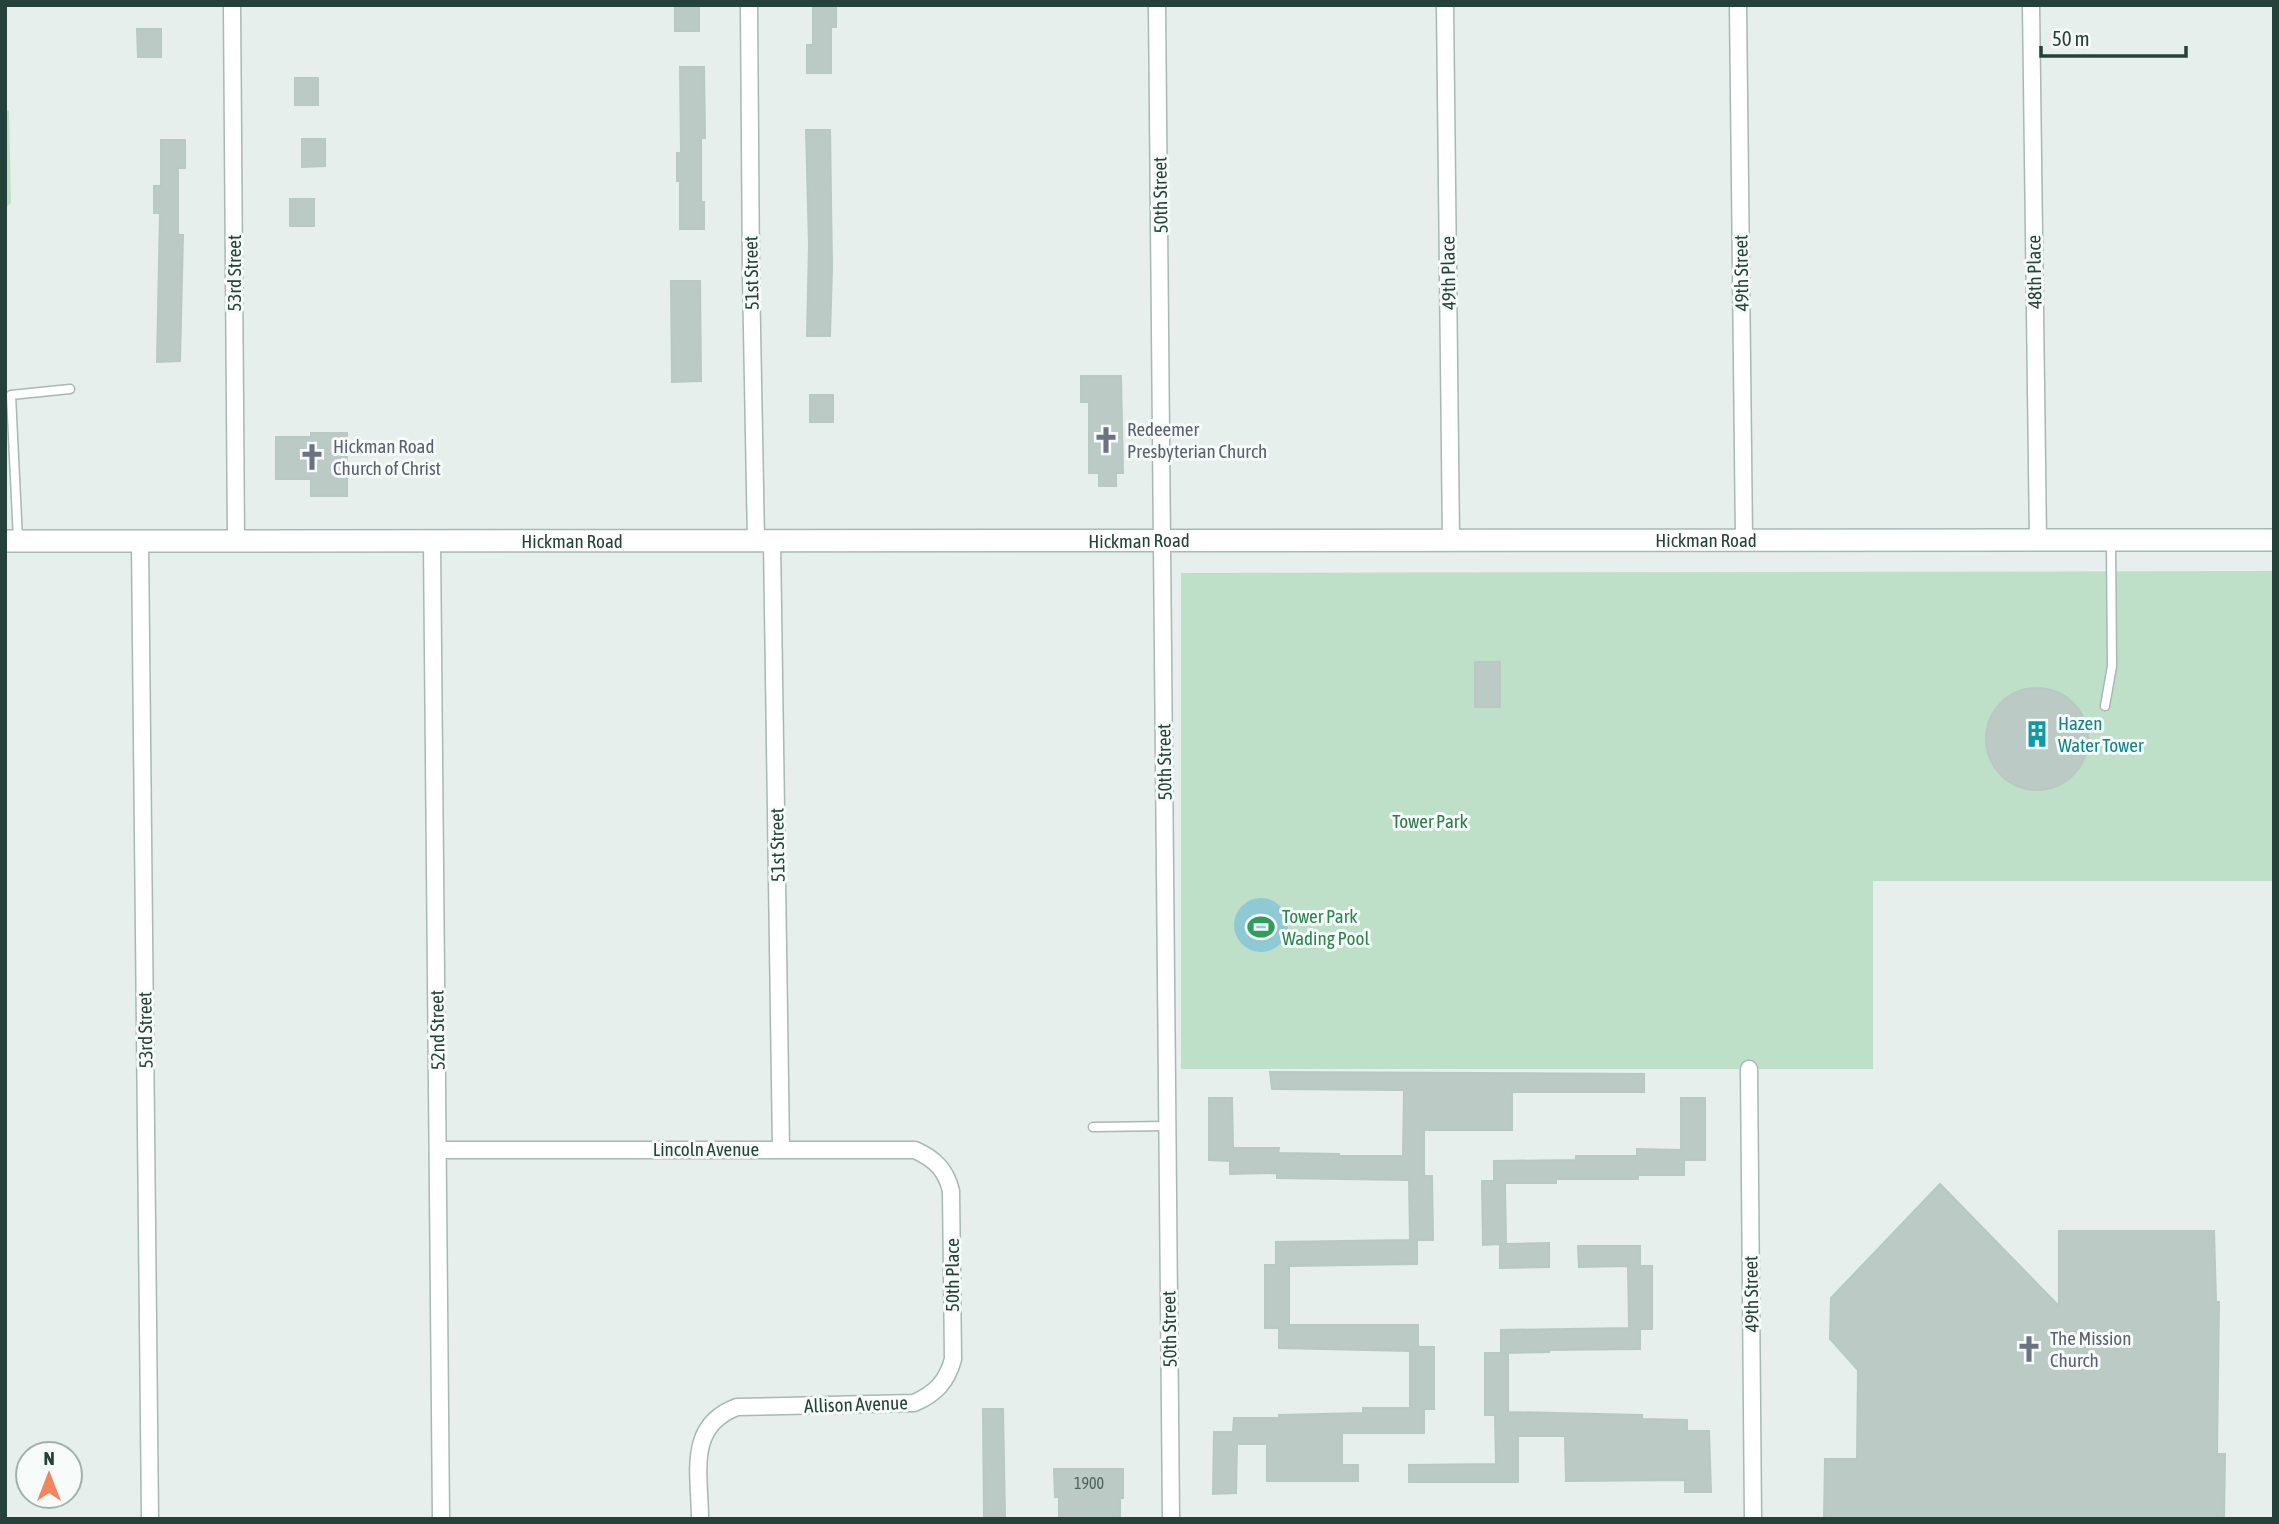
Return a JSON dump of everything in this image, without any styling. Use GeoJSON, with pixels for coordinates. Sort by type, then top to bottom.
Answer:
{"type":"FeatureCollection","features":[{"type":"Feature","properties":{"kind":"main road","name":"Hickman Road"},"geometry":{"type":"LineString","coordinates":[[12,541],[2274,540]]}},
{"type":"Feature","properties":{"kind":"street","name":"53rd Street"},"geometry":{"type":"LineString","coordinates":[[232,5],[236,541]]}},
{"type":"Feature","properties":{"kind":"street","name":"51st Street"},"geometry":{"type":"LineString","coordinates":[[749,5],[750,263],[764,541],[781,1149]]}},
{"type":"Feature","properties":{"kind":"street","name":"50th Street"},"geometry":{"type":"LineString","coordinates":[[1157,5],[1171,1519]]}},
{"type":"Feature","properties":{"kind":"street","name":"49th Place"},"geometry":{"type":"LineString","coordinates":[[1445,5],[1451,540]]}},
{"type":"Feature","properties":{"kind":"street","name":"49th Street"},"geometry":{"type":"LineString","coordinates":[[1738,5],[1744,540]]}},
{"type":"Feature","properties":{"kind":"street","name":"48th Place"},"geometry":{"type":"LineString","coordinates":[[2031,5],[2038,540]]}},
{"type":"Feature","properties":{"kind":"street","name":"53rd Street"},"geometry":{"type":"LineString","coordinates":[[140,541],[150,1519]]}},
{"type":"Feature","properties":{"kind":"street","name":"52nd Street"},"geometry":{"type":"LineString","coordinates":[[432,541],[441,1519]]}},
{"type":"Feature","properties":{"kind":"street","name":"49th Street"},"geometry":{"type":"LineString","coordinates":[[1749,1069],[1753,1519]]}},
{"type":"Feature","properties":{"kind":"street","name":"Lincoln Avenue"},"geometry":{"type":"LineString","coordinates":[[438,1150],[915,1150],[929,1156],[941,1166],[951,1191]]}},
{"type":"Feature","properties":{"kind":"street","name":"50th Place"},"geometry":{"type":"LineString","coordinates":[[951,1191],[953,1359]]}},
{"type":"Feature","properties":{"kind":"street","name":"Allison Avenue"},"geometry":{"type":"LineString","coordinates":[[700,1519],[700,1448],[704,1434],[712,1422],[723,1413],[737,1407],[914,1403],[929,1396],[941,1385],[950,1372],[953,1359]]}},
{"type":"Feature","properties":{"kind":"lane"},"geometry":{"type":"LineString","coordinates":[[12,541],[11,395],[70,389]]}},
{"type":"Feature","properties":{"kind":"lane"},"geometry":{"type":"LineString","coordinates":[[2105,706],[2112,666],[2111,540]]}},
{"type":"Feature","properties":{"kind":"lane"},"geometry":{"type":"LineString","coordinates":[[1093,1127],[1167,1126]]}},
{"type":"Feature","properties":{"kind":"green space"},"geometry":{"type":"Polygon","coordinates":[[[5,109],[9,111],[11,203],[5,208],[5,109]]]}},
{"type":"Feature","properties":{"kind":"green space","name":"Tower Park"},"geometry":{"type":"Polygon","coordinates":[[[2274,571],[2274,881],[1873,881],[1873,1069],[1181,1069],[1181,573],[2274,571]]]}},
{"type":"Feature","properties":{"kind":"water","name":"Tower Park Wading Pool"},"geometry":{"type":"Polygon","coordinates":[[[1261,898],[1280,906],[1288,925],[1280,944],[1261,952],[1242,944],[1234,925],[1242,906],[1261,898]]]}},
{"type":"Feature","properties":{"kind":"building"},"geometry":{"type":"Polygon","coordinates":[[[675,5],[699,5],[699,31],[675,31],[675,5]]]}},
{"type":"Feature","properties":{"kind":"building"},"geometry":{"type":"Polygon","coordinates":[[[813,5],[836,5],[836,27],[831,27],[831,73],[807,73],[807,45],[813,45],[813,5]]]}},
{"type":"Feature","properties":{"kind":"building"},"geometry":{"type":"Polygon","coordinates":[[[137,29],[161,29],[161,57],[138,57],[137,29]]]}},
{"type":"Feature","properties":{"kind":"building"},"geometry":{"type":"Polygon","coordinates":[[[680,67],[704,67],[705,138],[701,138],[701,202],[704,202],[704,229],[680,229],[677,153],[681,153],[680,67]]]}},
{"type":"Feature","properties":{"kind":"building"},"geometry":{"type":"Polygon","coordinates":[[[295,78],[318,78],[318,105],[295,105],[295,78]]]}},
{"type":"Feature","properties":{"kind":"building"},"geometry":{"type":"Polygon","coordinates":[[[806,130],[830,130],[830,336],[807,336],[809,245],[806,130]]]}},
{"type":"Feature","properties":{"kind":"building"},"geometry":{"type":"Polygon","coordinates":[[[302,139],[325,139],[325,166],[302,167],[302,139]]]}},
{"type":"Feature","properties":{"kind":"building"},"geometry":{"type":"Polygon","coordinates":[[[161,140],[185,140],[185,168],[178,168],[178,235],[183,235],[180,361],[157,362],[160,213],[154,213],[154,186],[161,186],[161,140]]]}},
{"type":"Feature","properties":{"kind":"building"},"geometry":{"type":"Polygon","coordinates":[[[290,199],[314,199],[314,226],[290,226],[290,199]]]}},
{"type":"Feature","properties":{"kind":"building"},"geometry":{"type":"Polygon","coordinates":[[[671,281],[700,281],[701,381],[672,382],[671,281]]]}},
{"type":"Feature","properties":{"kind":"building","name":"Redeemer Presbyterian Church"},"geometry":{"type":"Polygon","coordinates":[[[1081,376],[1121,376],[1123,473],[1116,473],[1116,486],[1099,486],[1099,473],[1089,473],[1089,402],[1081,402],[1081,376]]]}},
{"type":"Feature","properties":{"kind":"building"},"geometry":{"type":"Polygon","coordinates":[[[810,395],[833,395],[833,422],[810,422],[810,395]]]}},
{"type":"Feature","properties":{"kind":"building","name":"Hickman Road Church of Christ"},"geometry":{"type":"Polygon","coordinates":[[[311,433],[347,433],[347,496],[311,496],[311,479],[276,479],[276,437],[311,437],[311,433]]]}},
{"type":"Feature","properties":{"kind":"building"},"geometry":{"type":"Polygon","coordinates":[[[1475,662],[1500,662],[1500,707],[1475,707],[1475,662]]]}},
{"type":"Feature","properties":{"kind":"building","name":"Hazen Water Tower"},"geometry":{"type":"Polygon","coordinates":[[[2037,688],[2057,692],[2073,703],[2084,719],[2088,739],[2084,759],[2073,775],[2057,786],[2037,790],[2017,786],[2001,775],[1990,759],[1986,739],[1990,719],[2001,703],[2017,692],[2037,688]]]}},
{"type":"Feature","properties":{"kind":"building"},"geometry":{"type":"Polygon","coordinates":[[[1270,1072],[1644,1074],[1644,1092],[1512,1092],[1512,1130],[1424,1130],[1424,1176],[1432,1176],[1433,1240],[1417,1240],[1417,1264],[1289,1266],[1289,1325],[1418,1325],[1418,1347],[1434,1347],[1434,1409],[1424,1409],[1424,1433],[1342,1433],[1342,1465],[1358,1465],[1358,1481],[1267,1481],[1267,1444],[1237,1444],[1236,1493],[1213,1494],[1214,1432],[1233,1432],[1234,1418],[1363,1413],[1363,1408],[1410,1408],[1410,1351],[1279,1348],[1279,1328],[1265,1328],[1265,1265],[1276,1265],[1276,1242],[1410,1240],[1409,1180],[1277,1178],[1277,1173],[1230,1174],[1230,1161],[1209,1160],[1209,1098],[1232,1098],[1233,1148],[1279,1148],[1278,1153],[1339,1156],[1403,1156],[1404,1090],[1272,1089],[1270,1072]]]}},
{"type":"Feature","properties":{"kind":"building"},"geometry":{"type":"Polygon","coordinates":[[[1681,1098],[1705,1098],[1705,1160],[1684,1160],[1684,1175],[1638,1175],[1638,1179],[1556,1179],[1556,1183],[1505,1183],[1506,1244],[1549,1243],[1549,1267],[1500,1268],[1500,1244],[1483,1245],[1482,1181],[1494,1181],[1494,1161],[1576,1160],[1576,1156],[1637,1156],[1637,1149],[1681,1150],[1681,1098]]]}},
{"type":"Feature","properties":{"kind":"building","name":"The Mission Church"},"geometry":{"type":"Polygon","coordinates":[[[1940,1184],[2059,1306],[2059,1231],[2214,1231],[2216,1302],[2219,1302],[2217,1454],[2225,1454],[2224,1519],[1824,1519],[1825,1459],[1857,1459],[1858,1370],[1830,1339],[1831,1298],[1940,1184]]]}},
{"type":"Feature","properties":{"kind":"building"},"geometry":{"type":"Polygon","coordinates":[[[1578,1246],[1640,1246],[1640,1266],[1652,1266],[1652,1329],[1640,1329],[1640,1349],[1501,1353],[1501,1330],[1629,1328],[1628,1266],[1579,1267],[1578,1246]]]}},
{"type":"Feature","properties":{"kind":"building"},"geometry":{"type":"Polygon","coordinates":[[[1485,1353],[1508,1353],[1508,1412],[1642,1415],[1642,1419],[1687,1420],[1687,1431],[1709,1431],[1711,1492],[1685,1492],[1685,1480],[1566,1481],[1565,1436],[1518,1436],[1518,1482],[1409,1482],[1409,1465],[1496,1464],[1495,1415],[1485,1415],[1485,1353]]]}},
{"type":"Feature","properties":{"kind":"building"},"geometry":{"type":"Polygon","coordinates":[[[983,1409],[1003,1409],[1005,1517],[984,1517],[983,1409]]]}},
{"type":"Feature","properties":{"kind":"building"},"geometry":{"type":"Polygon","coordinates":[[[1054,1469],[1123,1469],[1120,1519],[1059,1519],[1059,1497],[1055,1497],[1054,1469]]]}},
{"type":"Feature","properties":{"kind":"place","name":"Redeemer Presbyterian Church"},"geometry":{"type":"Point","coordinates":[1106,440]}},
{"type":"Feature","properties":{"kind":"place","name":"Hickman Road Church of Christ"},"geometry":{"type":"Point","coordinates":[312,457]}},
{"type":"Feature","properties":{"kind":"place","name":"Hazen Water Tower"},"geometry":{"type":"Point","coordinates":[2037,734]}},
{"type":"Feature","properties":{"kind":"place","name":"Tower Park Wading Pool"},"geometry":{"type":"Point","coordinates":[1261,927]}},
{"type":"Feature","properties":{"kind":"place","name":"The Mission Church"},"geometry":{"type":"Point","coordinates":[2029,1349]}}]}
